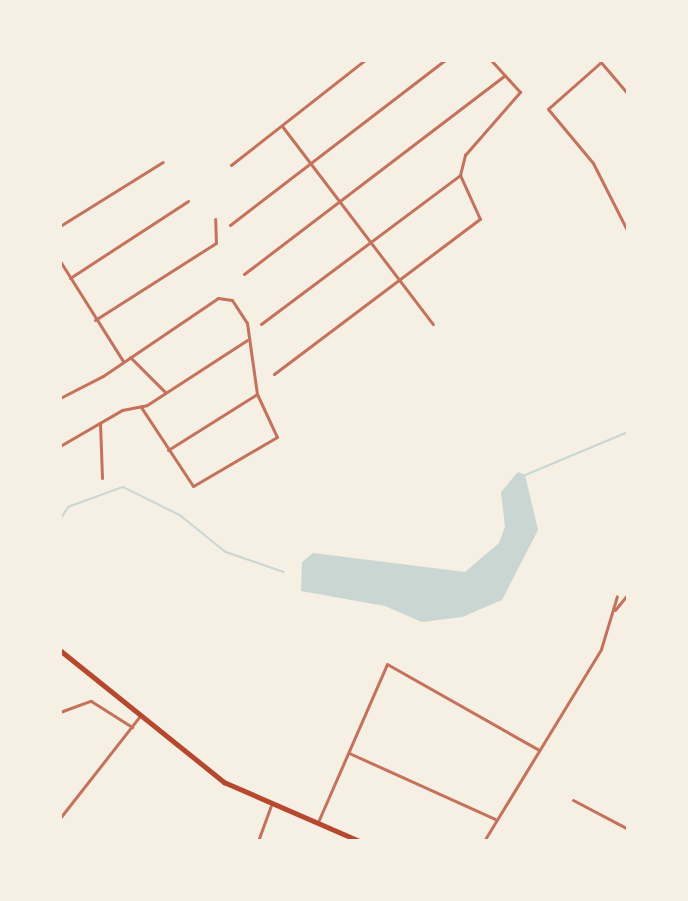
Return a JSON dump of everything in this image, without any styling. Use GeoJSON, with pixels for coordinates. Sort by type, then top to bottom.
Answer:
{"type":"FeatureCollection","features":[{"type":"Feature","properties":{"kind":"main road"},"geometry":{"type":"LineString","coordinates":[[60,651],[224,782],[271,806],[360,841]]}},
{"type":"Feature","properties":{"kind":"street"},"geometry":{"type":"LineString","coordinates":[[231,165],[365,60]]}},
{"type":"Feature","properties":{"kind":"street"},"geometry":{"type":"LineString","coordinates":[[230,225],[445,60]]}},
{"type":"Feature","properties":{"kind":"street"},"geometry":{"type":"LineString","coordinates":[[261,324],[460,175],[468,147],[518,98],[519,89],[491,60]]}},
{"type":"Feature","properties":{"kind":"street"},"geometry":{"type":"LineString","coordinates":[[628,94],[599,61],[548,109],[593,163],[628,232]]}},
{"type":"Feature","properties":{"kind":"street"},"geometry":{"type":"LineString","coordinates":[[244,274],[506,75]]}},
{"type":"Feature","properties":{"kind":"street"},"geometry":{"type":"LineString","coordinates":[[282,126],[433,324]]}},
{"type":"Feature","properties":{"kind":"street"},"geometry":{"type":"LineString","coordinates":[[60,226],[163,162]]}},
{"type":"Feature","properties":{"kind":"street"},"geometry":{"type":"LineString","coordinates":[[274,375],[480,219],[460,175]]}},
{"type":"Feature","properties":{"kind":"street"},"geometry":{"type":"LineString","coordinates":[[70,278],[188,201]]}},
{"type":"Feature","properties":{"kind":"street"},"geometry":{"type":"LineString","coordinates":[[95,320],[216,243],[215,219]]}},
{"type":"Feature","properties":{"kind":"street"},"geometry":{"type":"LineString","coordinates":[[60,261],[95,320],[123,361]]}},
{"type":"Feature","properties":{"kind":"street"},"geometry":{"type":"LineString","coordinates":[[60,398],[130,357],[223,296],[243,315],[257,394],[277,437],[196,487],[168,450],[141,407]]}},
{"type":"Feature","properties":{"kind":"street"},"geometry":{"type":"LineString","coordinates":[[60,446],[100,421],[141,407],[247,340]]}},
{"type":"Feature","properties":{"kind":"street"},"geometry":{"type":"LineString","coordinates":[[130,357],[165,392]]}},
{"type":"Feature","properties":{"kind":"street"},"geometry":{"type":"LineString","coordinates":[[168,450],[257,394]]}},
{"type":"Feature","properties":{"kind":"street"},"geometry":{"type":"LineString","coordinates":[[100,421],[102,478]]}},
{"type":"Feature","properties":{"kind":"street"},"geometry":{"type":"LineString","coordinates":[[614,611],[628,594]]}},
{"type":"Feature","properties":{"kind":"street"},"geometry":{"type":"LineString","coordinates":[[484,841],[495,819],[601,650],[618,596]]}},
{"type":"Feature","properties":{"kind":"street"},"geometry":{"type":"LineString","coordinates":[[318,824],[387,664],[539,750]]}},
{"type":"Feature","properties":{"kind":"street"},"geometry":{"type":"LineString","coordinates":[[60,712],[91,701],[132,727]]}},
{"type":"Feature","properties":{"kind":"street"},"geometry":{"type":"LineString","coordinates":[[60,818],[140,716]]}},
{"type":"Feature","properties":{"kind":"street"},"geometry":{"type":"LineString","coordinates":[[349,753],[495,819]]}},
{"type":"Feature","properties":{"kind":"street"},"geometry":{"type":"LineString","coordinates":[[573,800],[628,829]]}},
{"type":"Feature","properties":{"kind":"street"},"geometry":{"type":"LineString","coordinates":[[258,841],[271,806]]}},
{"type":"Feature","properties":{"kind":"shaded area"},"geometry":{"type":"Polygon","coordinates":[[[518,472],[525,475],[538,530],[502,600],[462,617],[422,622],[385,606],[301,591],[302,562],[313,553],[465,572],[499,543],[505,527],[501,492],[518,472]]]}},
{"type":"Feature","properties":{"kind":"waterway"},"geometry":{"type":"LineString","coordinates":[[523,476],[628,432]]}},
{"type":"Feature","properties":{"kind":"waterway"},"geometry":{"type":"LineString","coordinates":[[60,520],[68,507],[123,487],[180,515],[226,552],[284,572]]}}]}
